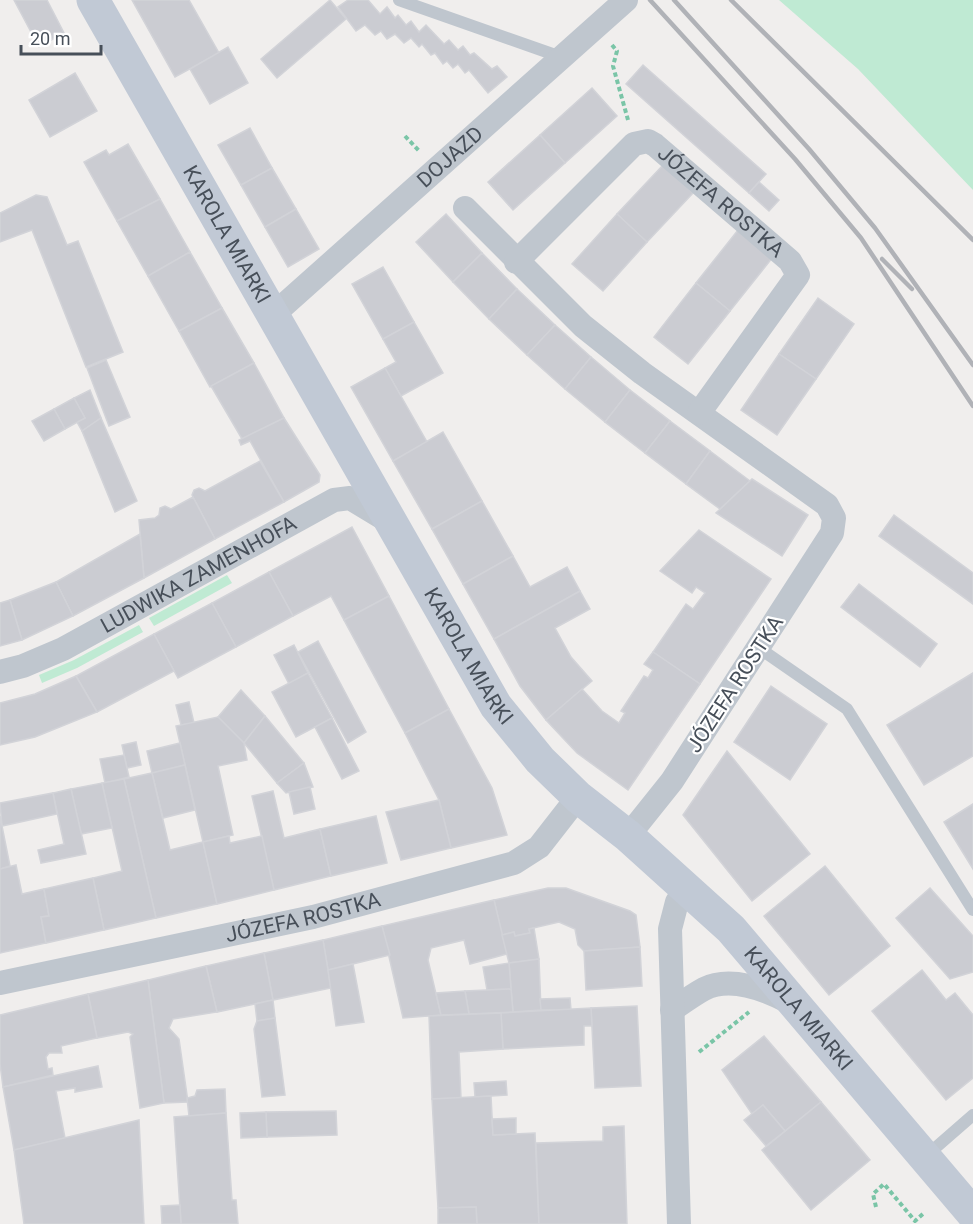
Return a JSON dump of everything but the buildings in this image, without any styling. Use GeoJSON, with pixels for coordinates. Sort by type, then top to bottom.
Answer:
{"type":"FeatureCollection","features":[{"type":"Feature","properties":{"kind":"main road","name":"KAROLA MIARKI"},"geometry":{"type":"LineString","coordinates":[[93,0],[496,706],[540,760],[731,929],[973,1214]]}},
{"type":"Feature","properties":{"kind":"street","name":"DOJAZD"},"geometry":{"type":"LineString","coordinates":[[274,314],[626,0]]}},
{"type":"Feature","properties":{"kind":"street","name":"JÓZEFA ROSTKA"},"geometry":{"type":"LineString","coordinates":[[516,262],[638,142],[648,141],[655,145],[790,261],[798,275],[699,413]]}},
{"type":"Feature","properties":{"kind":"street","name":"JÓZEFA ROSTKA"},"geometry":{"type":"LineString","coordinates":[[465,208],[516,262],[583,326],[642,373],[827,505],[834,518],[832,533],[759,648],[672,781],[628,836]]}},
{"type":"Feature","properties":{"kind":"street","name":"LUDWIKA ZAMENHOFA"},"geometry":{"type":"LineString","coordinates":[[0,672],[23,666],[63,649],[334,500],[350,498],[393,524]]}},
{"type":"Feature","properties":{"kind":"street","name":"JÓZEFA ROSTKA"},"geometry":{"type":"LineString","coordinates":[[0,983],[313,916],[514,863],[539,848],[578,796]]}},
{"type":"Feature","properties":{"kind":"street"},"geometry":{"type":"LineString","coordinates":[[679,1224],[671,918],[677,902],[687,888]]}},
{"type":"Feature","properties":{"kind":"street"},"geometry":{"type":"LineString","coordinates":[[672,1010],[704,989],[716,985],[741,984],[771,992],[796,1006]]}},
{"type":"Feature","properties":{"kind":"lane"},"geometry":{"type":"LineString","coordinates":[[399,0],[561,57]]}},
{"type":"Feature","properties":{"kind":"lane"},"geometry":{"type":"LineString","coordinates":[[759,648],[847,710],[973,910]]}},
{"type":"Feature","properties":{"kind":"lane"},"geometry":{"type":"LineString","coordinates":[[925,1157],[973,1115]]}},
{"type":"Feature","properties":{"kind":"path"},"geometry":{"type":"LineString","coordinates":[[617,51],[613,66],[616,83],[638,142]]}},
{"type":"Feature","properties":{"kind":"path"},"geometry":{"type":"LineString","coordinates":[[699,1052],[750,1011]]}},
{"type":"Feature","properties":{"kind":"path"},"geometry":{"type":"LineString","coordinates":[[876,1207],[873,1194],[884,1184],[915,1221],[925,1212]]}},
{"type":"Feature","properties":{"kind":"green space"},"geometry":{"type":"Polygon","coordinates":[[[779,0],[973,0],[973,190],[858,69],[779,0]]]}},
{"type":"Feature","properties":{"kind":"green space"},"geometry":{"type":"Polygon","coordinates":[[[227,575],[232,583],[154,626],[149,618],[227,575]]]}},
{"type":"Feature","properties":{"kind":"green space"},"geometry":{"type":"Polygon","coordinates":[[[139,625],[143,632],[77,668],[42,683],[39,675],[74,660],[139,625]]]}},
{"type":"Feature","properties":{"kind":"railway"},"geometry":{"type":"LineString","coordinates":[[650,0],[795,159],[861,238],[973,406]]}},
{"type":"Feature","properties":{"kind":"railway"},"geometry":{"type":"LineString","coordinates":[[674,0],[809,149],[875,228],[973,365]]}},
{"type":"Feature","properties":{"kind":"railway"},"geometry":{"type":"LineString","coordinates":[[731,0],[973,240]]}},
{"type":"Feature","properties":{"kind":"railway"},"geometry":{"type":"LineString","coordinates":[[882,259],[912,289]]}}]}
